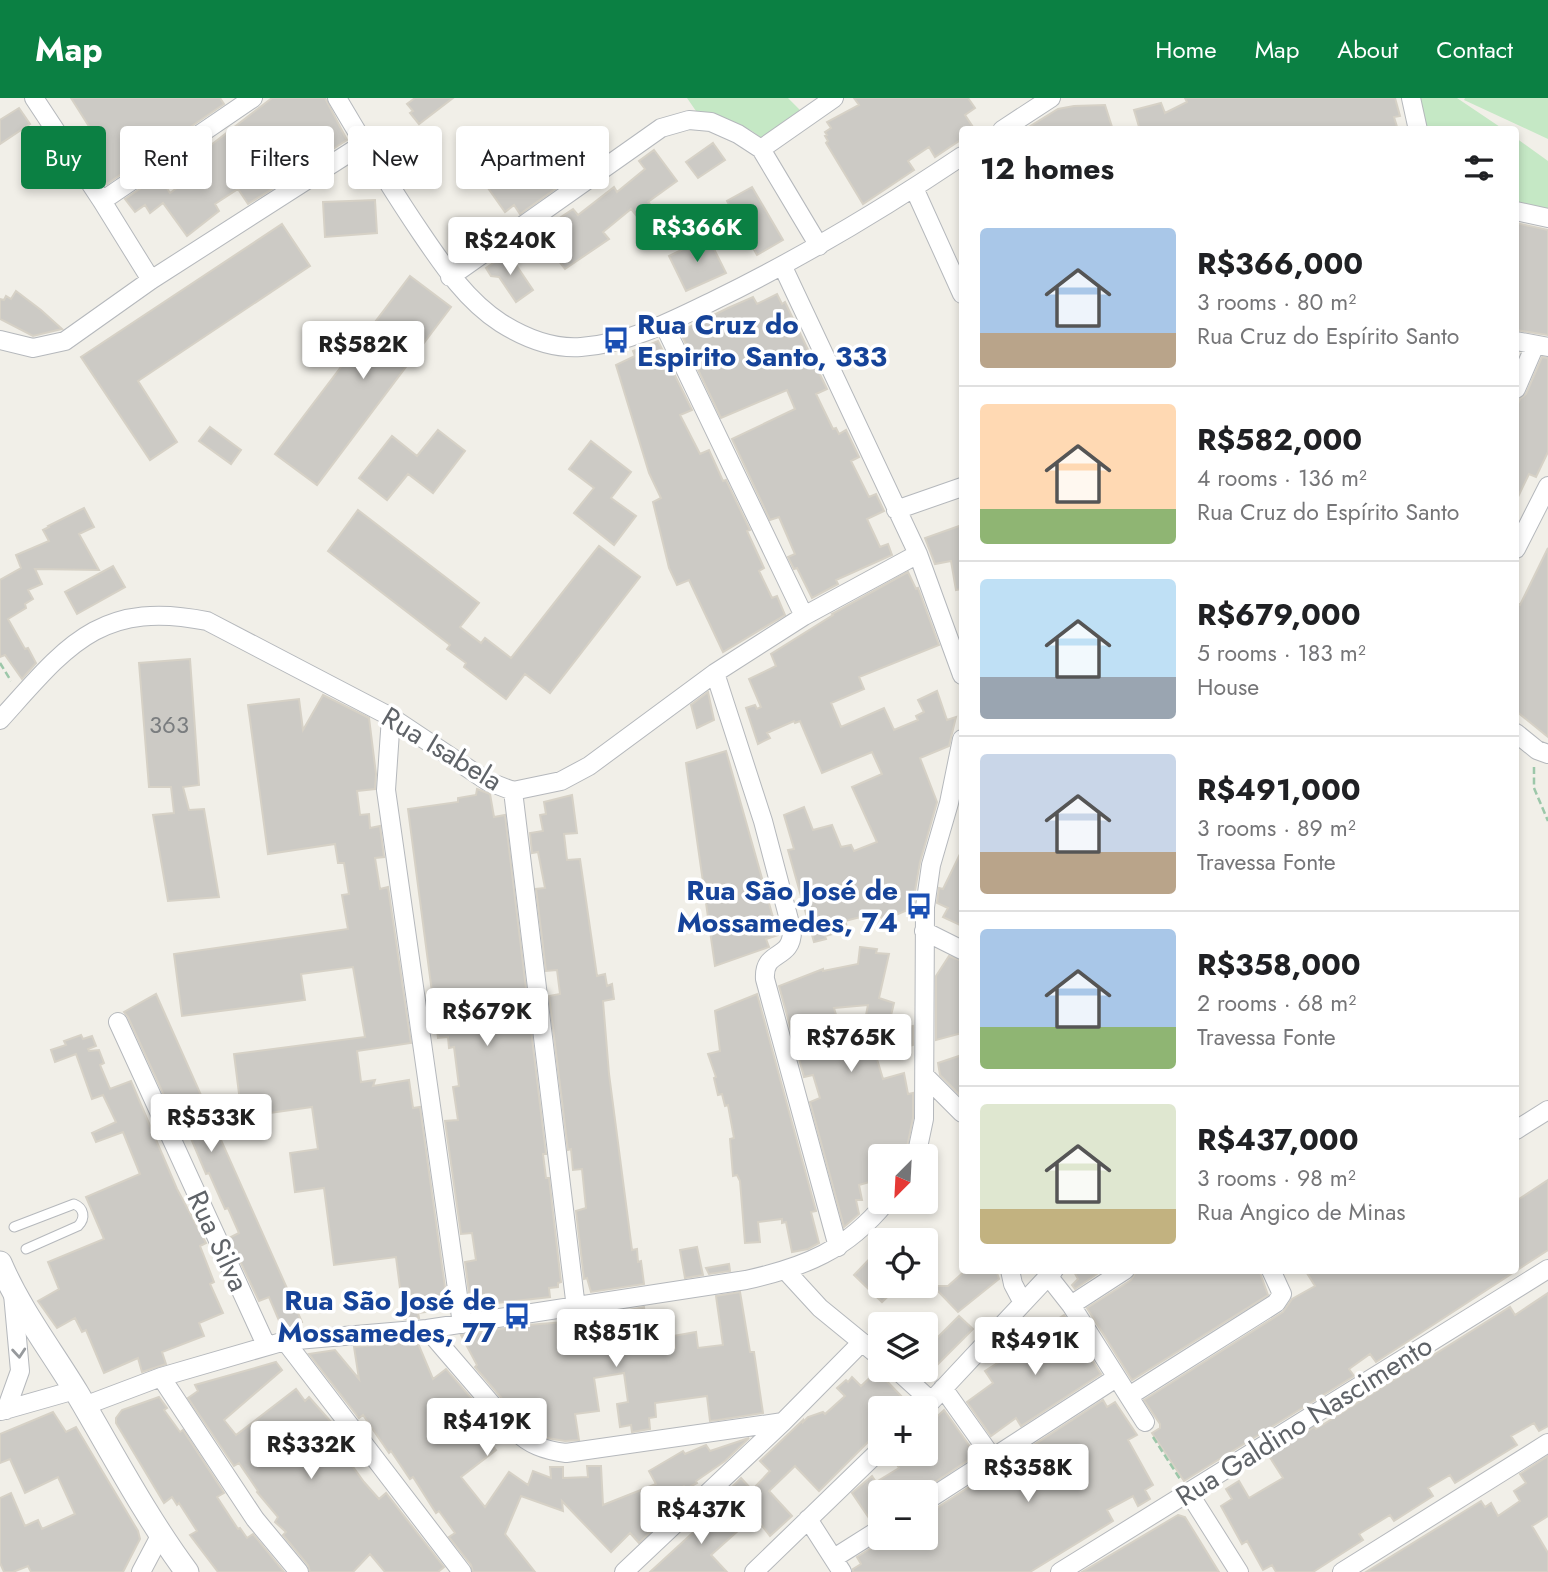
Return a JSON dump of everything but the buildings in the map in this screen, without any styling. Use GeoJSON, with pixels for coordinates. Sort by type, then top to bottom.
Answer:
{"type":"FeatureCollection","features":[{"type":"Feature","properties":{"kind":"street"},"geometry":{"type":"LineString","coordinates":[[34,98],[151,280]]}},
{"type":"Feature","properties":{"kind":"street"},"geometry":{"type":"LineString","coordinates":[[102,201],[253,98]]}},
{"type":"Feature","properties":{"kind":"street"},"geometry":{"type":"LineString","coordinates":[[337,98],[353,126]]}},
{"type":"Feature","properties":{"kind":"street"},"geometry":{"type":"LineString","coordinates":[[761,149],[834,98]]}},
{"type":"Feature","properties":{"kind":"street"},"geometry":{"type":"LineString","coordinates":[[1008,126],[1051,98]]}},
{"type":"Feature","properties":{"kind":"street"},"geometry":{"type":"LineString","coordinates":[[1410,98],[1417,126]]}},
{"type":"Feature","properties":{"kind":"street"},"geometry":{"type":"LineString","coordinates":[[450,277],[661,128],[689,120],[711,122],[738,134],[761,149],[819,246]]}},
{"type":"Feature","properties":{"kind":"street"},"geometry":{"type":"LineString","coordinates":[[0,340],[33,348],[65,341],[151,280],[348,154]]}},
{"type":"Feature","properties":{"kind":"street"},"geometry":{"type":"LineString","coordinates":[[392,189],[450,277],[500,323],[527,338],[548,345],[581,348],[664,325],[783,267],[959,158]]}},
{"type":"Feature","properties":{"kind":"street"},"geometry":{"type":"LineString","coordinates":[[914,188],[959,287]]}},
{"type":"Feature","properties":{"kind":"street"},"geometry":{"type":"LineString","coordinates":[[1519,212],[1548,218]]}},
{"type":"Feature","properties":{"kind":"street"},"geometry":{"type":"LineString","coordinates":[[783,267],[918,554],[959,667]]}},
{"type":"Feature","properties":{"kind":"street"},"geometry":{"type":"LineString","coordinates":[[664,325],[804,616]]}},
{"type":"Feature","properties":{"kind":"street"},"geometry":{"type":"LineString","coordinates":[[1519,342],[1541,346],[1519,384]]}},
{"type":"Feature","properties":{"kind":"street"},"geometry":{"type":"LineString","coordinates":[[1519,543],[1548,486]]}},
{"type":"Feature","properties":{"kind":"street"},"geometry":{"type":"LineString","coordinates":[[896,510],[959,488]]}},
{"type":"Feature","properties":{"kind":"street","name":"Rua Isabela"},"geometry":{"type":"LineString","coordinates":[[0,720],[76,642],[108,623],[143,615],[184,616],[207,621],[391,717],[487,781],[513,791],[561,781],[589,766],[715,673],[804,616],[918,554]]}},
{"type":"Feature","properties":{"kind":"street"},"geometry":{"type":"LineString","coordinates":[[715,673],[763,821],[792,931],[788,949],[770,960],[764,969],[765,979],[838,1247]]}},
{"type":"Feature","properties":{"kind":"street"},"geometry":{"type":"LineString","coordinates":[[391,717],[386,790],[462,1324]]}},
{"type":"Feature","properties":{"kind":"street"},"geometry":{"type":"LineString","coordinates":[[1519,735],[1543,752]]}},
{"type":"Feature","properties":{"kind":"street"},"geometry":{"type":"LineString","coordinates":[[919,1144],[924,1119],[924,931],[931,865],[956,805],[959,772]]}},
{"type":"Feature","properties":{"kind":"street"},"geometry":{"type":"LineString","coordinates":[[513,791],[576,1308]]}},
{"type":"Feature","properties":{"kind":"street"},"geometry":{"type":"LineString","coordinates":[[924,931],[959,948]]}},
{"type":"Feature","properties":{"kind":"street","name":"Rua Silva"},"geometry":{"type":"LineString","coordinates":[[118,1022],[266,1345]]}},
{"type":"Feature","properties":{"kind":"street"},"geometry":{"type":"LineString","coordinates":[[925,1076],[959,1110]]}},
{"type":"Feature","properties":{"kind":"street"},"geometry":{"type":"LineString","coordinates":[[1519,1128],[1548,1110]]}},
{"type":"Feature","properties":{"kind":"street"},"geometry":{"type":"LineString","coordinates":[[3,1411],[80,1398],[285,1341],[427,1329],[576,1308],[786,1271],[838,1247],[858,1233],[875,1214]]}},
{"type":"Feature","properties":{"kind":"street"},"geometry":{"type":"LineString","coordinates":[[0,1263],[13,1294],[142,1500],[160,1536],[187,1572]]}},
{"type":"Feature","properties":{"kind":"street","name":"Rua Galdino Nascimento"},"geometry":{"type":"LineString","coordinates":[[1060,1572],[1548,1269]]}},
{"type":"Feature","properties":{"kind":"street"},"geometry":{"type":"LineString","coordinates":[[786,1271],[820,1308],[868,1347]]}},
{"type":"Feature","properties":{"kind":"street"},"geometry":{"type":"LineString","coordinates":[[1011,1274],[1023,1303]]}},
{"type":"Feature","properties":{"kind":"street"},"geometry":{"type":"LineString","coordinates":[[937,1396],[1051,1274],[1145,1422]]}},
{"type":"Feature","properties":{"kind":"street"},"geometry":{"type":"LineString","coordinates":[[1071,1306],[1119,1274]]}},
{"type":"Feature","properties":{"kind":"street"},"geometry":{"type":"LineString","coordinates":[[1129,1396],[1276,1303],[1282,1294],[1277,1274]]}},
{"type":"Feature","properties":{"kind":"street"},"geometry":{"type":"LineString","coordinates":[[3,1411],[20,1371],[13,1294]]}},
{"type":"Feature","properties":{"kind":"street"},"geometry":{"type":"LineString","coordinates":[[427,1329],[513,1429],[527,1442],[544,1450],[566,1454],[783,1422]]}},
{"type":"Feature","properties":{"kind":"street"},"geometry":{"type":"LineString","coordinates":[[285,1341],[462,1572]]}},
{"type":"Feature","properties":{"kind":"street"},"geometry":{"type":"LineString","coordinates":[[624,1572],[783,1422],[862,1342]]}},
{"type":"Feature","properties":{"kind":"street"},"geometry":{"type":"LineString","coordinates":[[161,1377],[255,1519],[299,1572]]}},
{"type":"Feature","properties":{"kind":"street"},"geometry":{"type":"LineString","coordinates":[[938,1493],[1116,1378]]}},
{"type":"Feature","properties":{"kind":"street"},"geometry":{"type":"LineString","coordinates":[[911,1382],[928,1396]]}},
{"type":"Feature","properties":{"kind":"street"},"geometry":{"type":"LineString","coordinates":[[938,1405],[992,1457]]}},
{"type":"Feature","properties":{"kind":"street"},"geometry":{"type":"LineString","coordinates":[[1342,1572],[1548,1443]]}},
{"type":"Feature","properties":{"kind":"street"},"geometry":{"type":"LineString","coordinates":[[754,1572],[868,1462]]}},
{"type":"Feature","properties":{"kind":"street"},"geometry":{"type":"LineString","coordinates":[[1189,1493],[1239,1572]]}},
{"type":"Feature","properties":{"kind":"street"},"geometry":{"type":"LineString","coordinates":[[808,1519],[838,1565],[868,1539]]}},
{"type":"Feature","properties":{"kind":"street"},"geometry":{"type":"LineString","coordinates":[[141,1572],[160,1536]]}},
{"type":"Feature","properties":{"kind":"lane"},"geometry":{"type":"LineString","coordinates":[[14,1227],[74,1204],[83,1211],[83,1218],[78,1226],[26,1249]]}},
{"type":"Feature","properties":{"kind":"path"},"geometry":{"type":"LineString","coordinates":[[0,663],[21,697]]}},
{"type":"Feature","properties":{"kind":"path"},"geometry":{"type":"LineString","coordinates":[[1543,752],[1534,769],[1534,788],[1548,821]]}},
{"type":"Feature","properties":{"kind":"path"},"geometry":{"type":"LineString","coordinates":[[1145,1422],[1158,1448],[1189,1493]]}},
{"type":"Feature","properties":{"kind":"green space"},"geometry":{"type":"Polygon","coordinates":[[[687,98],[788,98],[802,112],[764,140],[728,120],[696,111],[687,98]]]}},
{"type":"Feature","properties":{"kind":"green space"},"geometry":{"type":"Polygon","coordinates":[[[1408,98],[1457,98],[1499,126],[1416,126],[1408,98]]]}},
{"type":"Feature","properties":{"kind":"green space"},"geometry":{"type":"Polygon","coordinates":[[[1548,98],[1548,139],[1464,100],[1548,98]]]}},
{"type":"Feature","properties":{"kind":"green space"},"geometry":{"type":"Polygon","coordinates":[[[1519,140],[1548,161],[1548,213],[1519,207],[1519,140]]]}},
{"type":"Feature","properties":{"kind":"place","name":"Rua Cruz do Espirito Santo, 333"},"geometry":{"type":"Point","coordinates":[616,340]}},
{"type":"Feature","properties":{"kind":"place","name":"Rua São José de Mossamedes, 74"},"geometry":{"type":"Point","coordinates":[919,906]}},
{"type":"Feature","properties":{"kind":"place","name":"Rua São José de Mossamedes, 77"},"geometry":{"type":"Point","coordinates":[517,1316]}}]}
